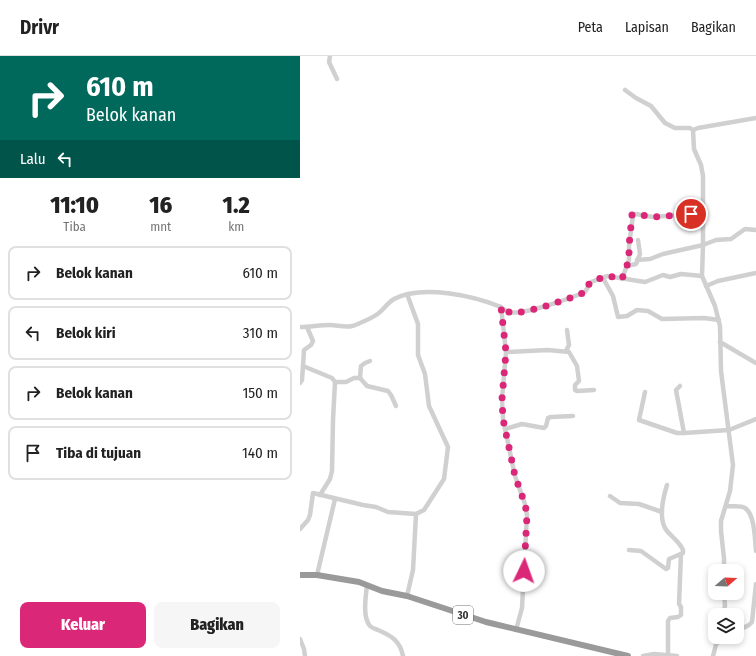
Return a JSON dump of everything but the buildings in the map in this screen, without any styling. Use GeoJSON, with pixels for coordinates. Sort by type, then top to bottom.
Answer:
{"type":"FeatureCollection","features":[{"type":"Feature","properties":{"kind":"highway","name":"30"},"geometry":{"type":"LineString","coordinates":[[300,575],[317,575],[349,579],[382,591],[407,596],[470,617],[516,630],[628,656]]}},
{"type":"Feature","properties":{"kind":"street"},"geometry":{"type":"LineString","coordinates":[[330,56],[329,62],[337,78]]}},
{"type":"Feature","properties":{"kind":"street"},"geometry":{"type":"LineString","coordinates":[[626,90],[636,98],[651,106],[665,123],[675,128],[690,128],[692,130],[756,118]]}},
{"type":"Feature","properties":{"kind":"street"},"geometry":{"type":"LineString","coordinates":[[692,130],[694,149],[700,163],[703,176],[702,276],[715,306],[718,320],[721,371],[733,468],[721,526],[724,564]]}},
{"type":"Feature","properties":{"kind":"street"},"geometry":{"type":"LineString","coordinates":[[622,279],[629,258],[632,215],[636,214],[653,217],[690,214],[692,215],[692,221]]}},
{"type":"Feature","properties":{"kind":"street"},"geometry":{"type":"LineString","coordinates":[[637,260],[650,259],[663,254],[703,245],[716,240],[731,240],[745,230],[756,230]]}},
{"type":"Feature","properties":{"kind":"street"},"geometry":{"type":"LineString","coordinates":[[627,266],[634,265],[640,254],[638,240]]}},
{"type":"Feature","properties":{"kind":"street"},"geometry":{"type":"LineString","coordinates":[[706,286],[718,281],[756,273]]}},
{"type":"Feature","properties":{"kind":"street"},"geometry":{"type":"LineString","coordinates":[[300,327],[328,325],[347,327],[354,326],[363,320],[374,317],[391,302],[407,294],[439,292],[479,300],[501,307],[511,313],[539,308],[585,292],[591,282],[609,276],[644,282],[663,275],[670,277],[680,274],[702,276]]}},
{"type":"Feature","properties":{"kind":"street"},"geometry":{"type":"LineString","coordinates":[[603,278],[613,296],[618,317],[627,316],[637,310],[648,311],[662,319],[704,318],[718,320]]}},
{"type":"Feature","properties":{"kind":"street"},"geometry":{"type":"LineString","coordinates":[[300,529],[310,516],[312,493],[376,507],[388,512],[416,514],[424,510],[444,479],[448,447],[429,406],[425,374],[418,355],[418,324],[407,294]]}},
{"type":"Feature","properties":{"kind":"street"},"geometry":{"type":"LineString","coordinates":[[501,307],[506,352],[502,399],[505,429],[515,476],[525,504],[527,515],[522,608],[516,630]]}},
{"type":"Feature","properties":{"kind":"street"},"geometry":{"type":"LineString","coordinates":[[300,383],[302,380],[304,350],[311,345],[313,341],[307,327]]}},
{"type":"Feature","properties":{"kind":"street"},"geometry":{"type":"LineString","coordinates":[[566,351],[569,344],[567,330]]}},
{"type":"Feature","properties":{"kind":"street"},"geometry":{"type":"LineString","coordinates":[[720,342],[756,363]]}},
{"type":"Feature","properties":{"kind":"street"},"geometry":{"type":"LineString","coordinates":[[506,352],[548,350],[566,351],[570,353],[577,366],[579,378],[575,385],[575,390],[594,390]]}},
{"type":"Feature","properties":{"kind":"street"},"geometry":{"type":"LineString","coordinates":[[370,361],[361,366],[360,378],[367,386],[388,391],[396,406]]}},
{"type":"Feature","properties":{"kind":"street"},"geometry":{"type":"LineString","coordinates":[[303,366],[332,378],[336,382],[346,382],[354,378],[360,378]]}},
{"type":"Feature","properties":{"kind":"street"},"geometry":{"type":"LineString","coordinates":[[320,495],[330,479],[332,472],[333,420],[336,382]]}},
{"type":"Feature","properties":{"kind":"street"},"geometry":{"type":"LineString","coordinates":[[680,386],[676,390],[676,393],[684,433]]}},
{"type":"Feature","properties":{"kind":"street"},"geometry":{"type":"LineString","coordinates":[[645,392],[639,420],[677,433],[729,430],[756,419]]}},
{"type":"Feature","properties":{"kind":"street"},"geometry":{"type":"LineString","coordinates":[[505,429],[522,424],[544,428],[548,418],[573,416]]}},
{"type":"Feature","properties":{"kind":"street"},"geometry":{"type":"LineString","coordinates":[[667,485],[662,504],[662,512],[666,529],[683,548],[684,552],[681,554],[679,604],[681,607],[681,615],[670,618],[668,621],[668,655]]}},
{"type":"Feature","properties":{"kind":"street"},"geometry":{"type":"LineString","coordinates":[[610,496],[620,503],[639,504],[662,512]]}},
{"type":"Feature","properties":{"kind":"street"},"geometry":{"type":"LineString","coordinates":[[317,575],[335,499]]}},
{"type":"Feature","properties":{"kind":"street"},"geometry":{"type":"LineString","coordinates":[[726,506],[744,507],[748,510],[754,526],[756,551]]}},
{"type":"Feature","properties":{"kind":"street"},"geometry":{"type":"LineString","coordinates":[[407,596],[413,570],[416,514]]}},
{"type":"Feature","properties":{"kind":"street"},"geometry":{"type":"LineString","coordinates":[[629,550],[641,552],[666,569],[668,568],[669,559],[681,554]]}},
{"type":"Feature","properties":{"kind":"street"},"geometry":{"type":"LineString","coordinates":[[744,628],[752,622],[756,584]]}},
{"type":"Feature","properties":{"kind":"street"},"geometry":{"type":"LineString","coordinates":[[367,585],[365,608],[368,622],[372,627],[396,640],[403,656]]}},
{"type":"Feature","properties":{"kind":"street"},"geometry":{"type":"LineString","coordinates":[[300,639],[305,656]]}},
{"type":"Feature","properties":{"kind":"street"},"geometry":{"type":"LineString","coordinates":[[713,656],[716,644]]}},
{"type":"Feature","properties":{"kind":"street"},"geometry":{"type":"LineString","coordinates":[[643,656],[654,654],[677,656]]}},
{"type":"Feature","properties":{"kind":"route"},"geometry":{"type":"LineString","coordinates":[[524,571],[527,515],[525,504],[518,488],[503,419],[502,399],[506,352],[501,307],[511,313],[539,308],[585,292],[587,291],[588,285],[591,282],[607,276],[622,279],[629,260],[632,215],[636,214],[647,217],[660,217],[691,214]]}}]}
